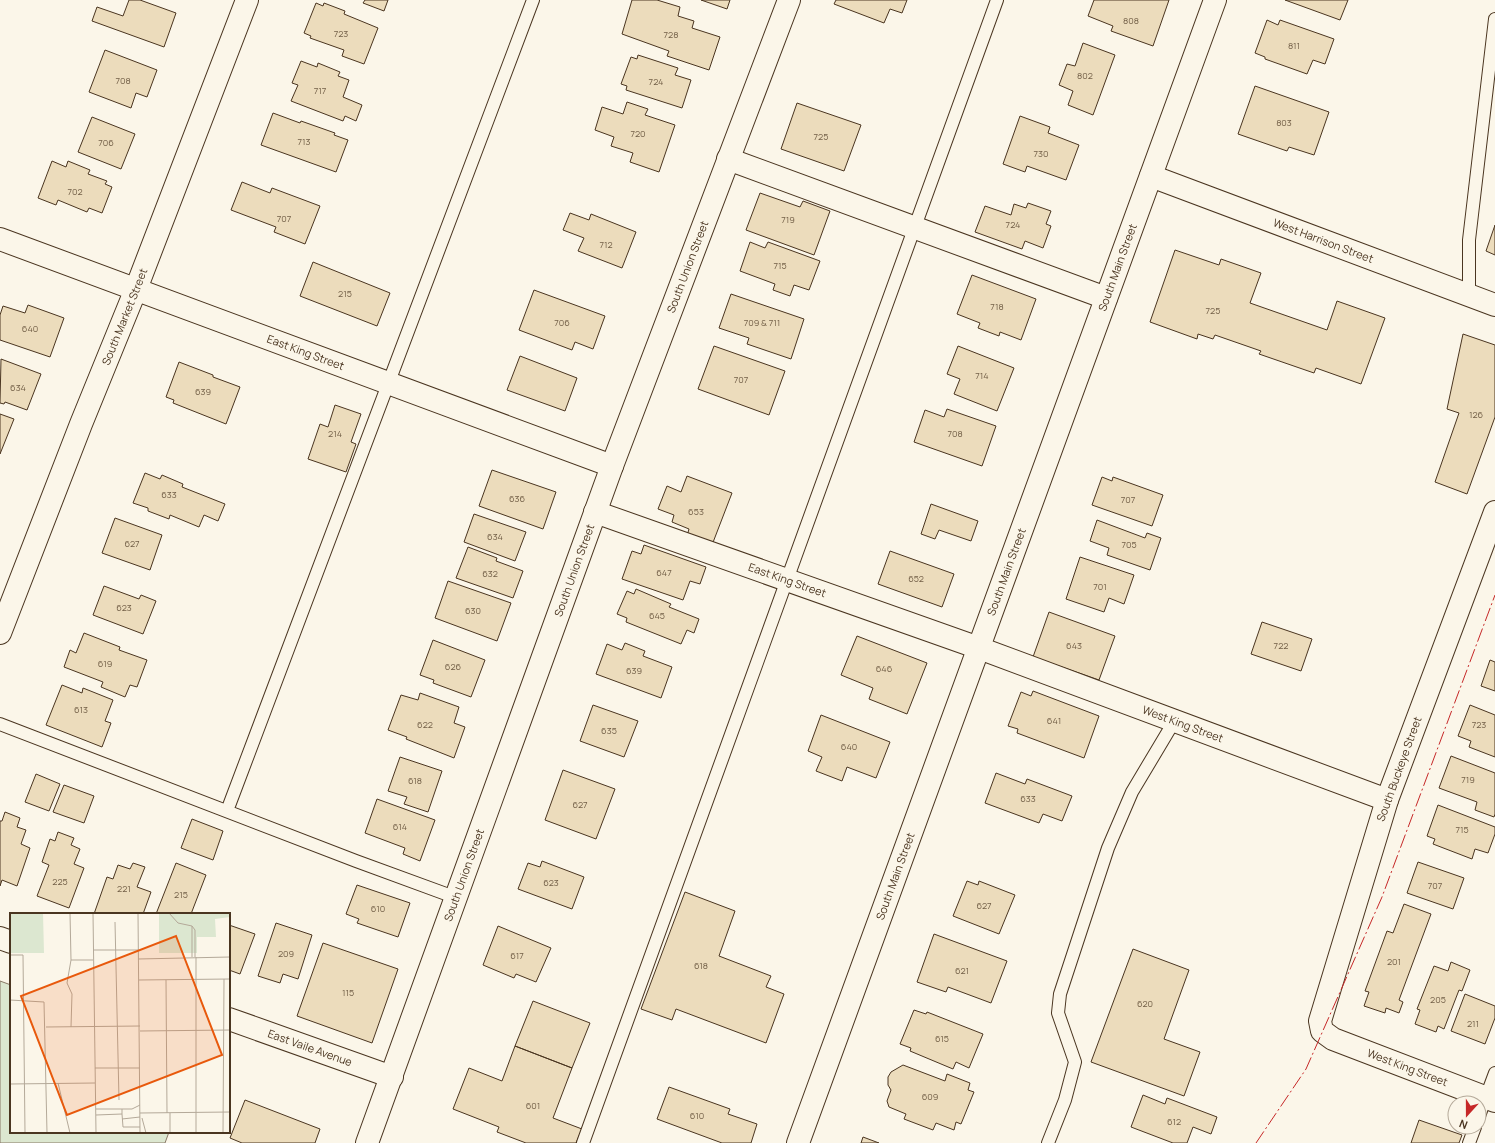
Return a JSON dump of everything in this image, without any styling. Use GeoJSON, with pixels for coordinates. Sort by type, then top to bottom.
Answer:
{"type":"FeatureCollection","features":[{"type":"Feature","properties":{"kind":"street","name":"South Market Street"},"geometry":{"type":"LineString","coordinates":[[0,633],[81,424],[136,289],[247,0]]}},
{"type":"Feature","properties":{"kind":"street","name":"South Union Street"},"geometry":{"type":"LineString","coordinates":[[367,1143],[457,898],[595,512],[789,0]]}},
{"type":"Feature","properties":{"kind":"street","name":"South Main Street"},"geometry":{"type":"LineString","coordinates":[[798,1143],[1215,0]]}},
{"type":"Feature","properties":{"kind":"street"},"geometry":{"type":"LineString","coordinates":[[728,159],[1106,298]]}},
{"type":"Feature","properties":{"kind":"street","name":"West Harrison Street"},"geometry":{"type":"LineString","coordinates":[[1151,176],[1495,305]]}},
{"type":"Feature","properties":{"kind":"street","name":"East King Street"},"geometry":{"type":"LineString","coordinates":[[0,239],[612,466]]}},
{"type":"Feature","properties":{"kind":"street","name":"East King Street"},"geometry":{"type":"LineString","coordinates":[[595,512],[979,648]]}},
{"type":"Feature","properties":{"kind":"street","name":"South Buckeye Street"},"geometry":{"type":"LineString","coordinates":[[1322,1031],[1320,1021],[1387,800],[1495,512]]}},
{"type":"Feature","properties":{"kind":"street","name":"West King Street"},"geometry":{"type":"LineString","coordinates":[[979,648],[1387,800]]}},
{"type":"Feature","properties":{"kind":"street"},"geometry":{"type":"LineString","coordinates":[[0,938],[10,942]]}},
{"type":"Feature","properties":{"kind":"street","name":"East Vaile Avenue"},"geometry":{"type":"LineString","coordinates":[[230,1019],[392,1077]]}},
{"type":"Feature","properties":{"kind":"street","name":"West King Street"},"geometry":{"type":"LineString","coordinates":[[1322,1031],[1333,1039],[1464,1095]]}},
{"type":"Feature","properties":{"kind":"lane"},"geometry":{"type":"LineString","coordinates":[[227,812],[533,0]]}},
{"type":"Feature","properties":{"kind":"lane"},"geometry":{"type":"LineString","coordinates":[[583,1143],[997,0]]}},
{"type":"Feature","properties":{"kind":"lane"},"geometry":{"type":"LineString","coordinates":[[1469,295],[1469,240],[1495,20]]}},
{"type":"Feature","properties":{"kind":"lane"},"geometry":{"type":"LineString","coordinates":[[1048,1143],[1065,1100],[1075,1062],[1058,1013],[1060,994],[1108,848],[1132,792],[1175,720]]}},
{"type":"Feature","properties":{"kind":"lane"},"geometry":{"type":"LineString","coordinates":[[0,724],[227,812],[457,898]]}},
{"type":"Feature","properties":{"kind":"lane"},"geometry":{"type":"LineString","coordinates":[[1487,1105],[1495,1073]]}},
{"type":"Feature","properties":{"kind":"green space"},"geometry":{"type":"Polygon","coordinates":[[[0,981],[10,985],[10,1133],[169,1133],[165,1143],[0,1143],[0,981]]]}},
{"type":"Feature","properties":{"kind":"building"},"geometry":{"type":"Polygon","coordinates":[[[129,0],[140,0],[176,13],[164,47],[92,21],[97,7],[123,16],[129,0]]]}},
{"type":"Feature","properties":{"kind":"building"},"geometry":{"type":"Polygon","coordinates":[[[365,0],[388,0],[384,11],[363,3],[365,0]]]}},
{"type":"Feature","properties":{"kind":"building"},"geometry":{"type":"Polygon","coordinates":[[[632,0],[657,0],[680,7],[678,16],[694,21],[692,28],[720,37],[709,70],[667,56],[669,51],[622,34],[632,0]]]}},
{"type":"Feature","properties":{"kind":"building"},"geometry":{"type":"Polygon","coordinates":[[[701,0],[730,0],[727,9],[701,0]]]}},
{"type":"Feature","properties":{"kind":"building"},"geometry":{"type":"Polygon","coordinates":[[[836,0],[907,0],[902,13],[890,9],[884,23],[834,4],[836,0]]]}},
{"type":"Feature","properties":{"kind":"building"},"geometry":{"type":"Polygon","coordinates":[[[1094,0],[1169,0],[1153,46],[1111,31],[1113,26],[1088,16],[1094,0]]]}},
{"type":"Feature","properties":{"kind":"building"},"geometry":{"type":"Polygon","coordinates":[[[1285,0],[1348,0],[1340,20],[1285,0]]]}},
{"type":"Feature","properties":{"kind":"building"},"geometry":{"type":"Polygon","coordinates":[[[316,3],[323,6],[324,3],[345,11],[344,14],[378,28],[364,64],[342,56],[344,50],[310,38],[311,36],[304,33],[316,3]]]}},
{"type":"Feature","properties":{"kind":"building"},"geometry":{"type":"Polygon","coordinates":[[[1267,20],[1278,25],[1280,20],[1334,39],[1325,64],[1313,60],[1307,74],[1265,59],[1265,57],[1255,53],[1267,20]]]}},
{"type":"Feature","properties":{"kind":"building"},"geometry":{"type":"Polygon","coordinates":[[[1083,43],[1115,55],[1093,115],[1068,105],[1073,91],[1059,85],[1067,64],[1075,66],[1083,43]]]}},
{"type":"Feature","properties":{"kind":"building"},"geometry":{"type":"Polygon","coordinates":[[[105,50],[157,70],[147,97],[136,93],[131,108],[89,92],[105,50]]]}},
{"type":"Feature","properties":{"kind":"building"},"geometry":{"type":"Polygon","coordinates":[[[638,55],[678,68],[675,75],[691,80],[682,108],[626,90],[627,86],[621,84],[631,57],[637,59],[638,55]]]}},
{"type":"Feature","properties":{"kind":"building"},"geometry":{"type":"Polygon","coordinates":[[[301,61],[317,67],[318,63],[340,72],[338,76],[349,80],[343,97],[362,105],[356,121],[345,116],[343,121],[291,101],[298,85],[292,83],[301,61]]]}},
{"type":"Feature","properties":{"kind":"building"},"geometry":{"type":"Polygon","coordinates":[[[1255,86],[1329,112],[1314,155],[1289,147],[1287,151],[1238,134],[1255,86]]]}},
{"type":"Feature","properties":{"kind":"building"},"geometry":{"type":"Polygon","coordinates":[[[627,102],[648,109],[645,115],[675,125],[659,172],[630,162],[633,153],[611,146],[614,137],[595,130],[602,107],[623,114],[627,102]]]}},
{"type":"Feature","properties":{"kind":"building"},"geometry":{"type":"Polygon","coordinates":[[[797,103],[861,125],[844,171],[781,149],[797,103]]]}},
{"type":"Feature","properties":{"kind":"building"},"geometry":{"type":"Polygon","coordinates":[[[273,113],[300,123],[301,121],[335,133],[334,135],[348,140],[336,172],[261,145],[273,113]]]}},
{"type":"Feature","properties":{"kind":"building"},"geometry":{"type":"Polygon","coordinates":[[[1020,116],[1050,127],[1048,133],[1079,145],[1066,180],[1027,166],[1025,172],[1003,164],[1020,116]]]}},
{"type":"Feature","properties":{"kind":"building"},"geometry":{"type":"Polygon","coordinates":[[[92,117],[135,134],[121,169],[78,152],[92,117]]]}},
{"type":"Feature","properties":{"kind":"building"},"geometry":{"type":"Polygon","coordinates":[[[52,161],[66,167],[68,161],[90,170],[88,174],[107,181],[105,184],[112,187],[102,213],[89,208],[87,212],[58,200],[56,205],[38,198],[52,161]]]}},
{"type":"Feature","properties":{"kind":"building"},"geometry":{"type":"Polygon","coordinates":[[[242,182],[270,193],[272,188],[320,206],[305,244],[274,232],[276,227],[231,210],[242,182]]]}},
{"type":"Feature","properties":{"kind":"building"},"geometry":{"type":"Polygon","coordinates":[[[760,193],[800,207],[803,201],[830,211],[814,255],[746,230],[760,193]]]}},
{"type":"Feature","properties":{"kind":"building"},"geometry":{"type":"Polygon","coordinates":[[[1028,203],[1051,211],[1046,224],[1051,226],[1043,248],[1025,241],[1022,249],[975,232],[985,206],[1011,215],[1014,204],[1026,208],[1028,203]]]}},
{"type":"Feature","properties":{"kind":"building"},"geometry":{"type":"Polygon","coordinates":[[[570,213],[589,220],[591,214],[636,232],[622,268],[578,251],[584,238],[563,230],[570,213]]]}},
{"type":"Feature","properties":{"kind":"building"},"geometry":{"type":"Polygon","coordinates":[[[1495,225],[1495,255],[1486,251],[1495,225]]]}},
{"type":"Feature","properties":{"kind":"building"},"geometry":{"type":"Polygon","coordinates":[[[750,242],[765,248],[768,242],[820,261],[809,290],[794,285],[790,296],[773,290],[775,284],[740,271],[750,242]]]}},
{"type":"Feature","properties":{"kind":"building"},"geometry":{"type":"Polygon","coordinates":[[[1175,250],[1219,265],[1221,259],[1261,273],[1250,303],[1327,330],[1337,301],[1385,318],[1361,384],[1316,368],[1314,373],[1259,354],[1261,351],[1215,335],[1213,339],[1198,334],[1197,339],[1150,322],[1175,250]]]}},
{"type":"Feature","properties":{"kind":"building"},"geometry":{"type":"Polygon","coordinates":[[[313,262],[390,293],[377,326],[300,296],[313,262]]]}},
{"type":"Feature","properties":{"kind":"building"},"geometry":{"type":"Polygon","coordinates":[[[972,275],[1036,299],[1021,340],[1000,332],[999,336],[978,328],[980,323],[957,314],[972,275]]]}},
{"type":"Feature","properties":{"kind":"building"},"geometry":{"type":"Polygon","coordinates":[[[534,290],[605,316],[593,349],[575,342],[572,350],[519,330],[534,290]]]}},
{"type":"Feature","properties":{"kind":"building"},"geometry":{"type":"Polygon","coordinates":[[[731,294],[804,319],[791,359],[747,344],[749,338],[719,328],[731,294]]]}},
{"type":"Feature","properties":{"kind":"building"},"geometry":{"type":"Polygon","coordinates":[[[28,305],[64,318],[50,357],[0,340],[0,315],[3,306],[25,313],[28,305]]]}},
{"type":"Feature","properties":{"kind":"building"},"geometry":{"type":"Polygon","coordinates":[[[1463,334],[1495,345],[1495,417],[1467,494],[1435,482],[1459,413],[1447,409],[1463,334]]]}},
{"type":"Feature","properties":{"kind":"building"},"geometry":{"type":"Polygon","coordinates":[[[714,346],[785,371],[769,415],[698,389],[714,346]]]}},
{"type":"Feature","properties":{"kind":"building"},"geometry":{"type":"Polygon","coordinates":[[[958,346],[1014,368],[997,411],[954,394],[960,379],[947,374],[958,346]]]}},
{"type":"Feature","properties":{"kind":"building"},"geometry":{"type":"Polygon","coordinates":[[[520,356],[577,378],[565,411],[507,390],[520,356]]]}},
{"type":"Feature","properties":{"kind":"building"},"geometry":{"type":"Polygon","coordinates":[[[1,359],[41,374],[27,410],[5,402],[4,404],[0,403],[1,359]]]}},
{"type":"Feature","properties":{"kind":"building"},"geometry":{"type":"Polygon","coordinates":[[[179,362],[240,387],[226,424],[173,403],[174,400],[166,397],[179,362]]]}},
{"type":"Feature","properties":{"kind":"building"},"geometry":{"type":"Polygon","coordinates":[[[335,405],[361,414],[351,442],[356,444],[346,472],[308,459],[320,424],[328,427],[335,405]]]}},
{"type":"Feature","properties":{"kind":"building"},"geometry":{"type":"Polygon","coordinates":[[[947,409],[996,426],[982,466],[914,442],[925,410],[944,417],[947,409]]]}},
{"type":"Feature","properties":{"kind":"building"},"geometry":{"type":"Polygon","coordinates":[[[0,414],[14,419],[0,454],[0,414]]]}},
{"type":"Feature","properties":{"kind":"building"},"geometry":{"type":"Polygon","coordinates":[[[492,470],[556,492],[543,529],[479,506],[492,470]]]}},
{"type":"Feature","properties":{"kind":"building"},"geometry":{"type":"Polygon","coordinates":[[[145,473],[160,479],[162,475],[183,484],[182,487],[225,504],[218,521],[204,515],[199,527],[170,515],[169,519],[148,511],[148,508],[133,503],[145,473]]]}},
{"type":"Feature","properties":{"kind":"building"},"geometry":{"type":"Polygon","coordinates":[[[687,476],[732,493],[712,545],[687,536],[689,529],[672,522],[674,515],[658,509],[667,486],[681,492],[687,476]]]}},
{"type":"Feature","properties":{"kind":"building"},"geometry":{"type":"Polygon","coordinates":[[[1102,477],[1112,481],[1113,477],[1163,495],[1152,526],[1092,505],[1102,477]]]}},
{"type":"Feature","properties":{"kind":"building"},"geometry":{"type":"Polygon","coordinates":[[[931,504],[978,521],[971,541],[939,530],[935,539],[921,534],[931,504]]]}},
{"type":"Feature","properties":{"kind":"building"},"geometry":{"type":"Polygon","coordinates":[[[474,514],[526,532],[515,561],[464,542],[474,514]]]}},
{"type":"Feature","properties":{"kind":"building"},"geometry":{"type":"Polygon","coordinates":[[[115,518],[162,535],[150,570],[102,553],[115,518]]]}},
{"type":"Feature","properties":{"kind":"building"},"geometry":{"type":"Polygon","coordinates":[[[1097,520],[1145,538],[1147,533],[1161,538],[1150,570],[1107,555],[1109,548],[1090,541],[1097,520]]]}},
{"type":"Feature","properties":{"kind":"building"},"geometry":{"type":"Polygon","coordinates":[[[644,545],[706,567],[700,584],[690,581],[683,600],[622,579],[632,551],[641,554],[644,545]]]}},
{"type":"Feature","properties":{"kind":"building"},"geometry":{"type":"Polygon","coordinates":[[[468,547],[497,558],[496,561],[523,571],[513,598],[456,578],[468,547]]]}},
{"type":"Feature","properties":{"kind":"building"},"geometry":{"type":"Polygon","coordinates":[[[890,551],[954,574],[942,607],[878,584],[890,551]]]}},
{"type":"Feature","properties":{"kind":"building"},"geometry":{"type":"Polygon","coordinates":[[[1080,557],[1134,575],[1124,604],[1109,598],[1104,612],[1066,599],[1080,557]]]}},
{"type":"Feature","properties":{"kind":"building"},"geometry":{"type":"Polygon","coordinates":[[[448,581],[511,603],[497,641],[435,618],[448,581]]]}},
{"type":"Feature","properties":{"kind":"building"},"geometry":{"type":"Polygon","coordinates":[[[104,586],[139,599],[141,595],[156,601],[143,634],[93,615],[104,586]]]}},
{"type":"Feature","properties":{"kind":"building"},"geometry":{"type":"Polygon","coordinates":[[[636,589],[671,604],[669,607],[699,619],[694,633],[687,630],[681,644],[626,622],[627,618],[617,614],[627,591],[634,594],[636,589]]]}},
{"type":"Feature","properties":{"kind":"building"},"geometry":{"type":"Polygon","coordinates":[[[1049,612],[1115,636],[1099,680],[1033,657],[1049,612]]]}},
{"type":"Feature","properties":{"kind":"building"},"geometry":{"type":"Polygon","coordinates":[[[1262,622],[1312,639],[1301,671],[1251,654],[1262,622]]]}},
{"type":"Feature","properties":{"kind":"building"},"geometry":{"type":"Polygon","coordinates":[[[84,633],[120,647],[119,650],[147,660],[137,687],[130,685],[125,697],[101,687],[103,682],[64,667],[70,650],[76,653],[84,633]]]}},
{"type":"Feature","properties":{"kind":"building"},"geometry":{"type":"Polygon","coordinates":[[[857,636],[927,663],[907,714],[869,699],[873,688],[841,675],[857,636]]]}},
{"type":"Feature","properties":{"kind":"building"},"geometry":{"type":"Polygon","coordinates":[[[433,640],[485,660],[471,697],[433,683],[434,680],[420,675],[433,640]]]}},
{"type":"Feature","properties":{"kind":"building"},"geometry":{"type":"Polygon","coordinates":[[[625,643],[645,651],[643,656],[672,667],[661,698],[596,674],[607,644],[622,650],[625,643]]]}},
{"type":"Feature","properties":{"kind":"building"},"geometry":{"type":"Polygon","coordinates":[[[1490,660],[1495,662],[1495,691],[1481,686],[1490,660]]]}},
{"type":"Feature","properties":{"kind":"building"},"geometry":{"type":"Polygon","coordinates":[[[62,685],[82,693],[83,688],[113,700],[105,721],[111,723],[102,747],[46,725],[62,685]]]}},
{"type":"Feature","properties":{"kind":"building"},"geometry":{"type":"Polygon","coordinates":[[[1033,691],[1099,716],[1084,758],[1017,733],[1018,729],[1008,726],[1021,692],[1031,696],[1033,691]]]}},
{"type":"Feature","properties":{"kind":"building"},"geometry":{"type":"Polygon","coordinates":[[[420,693],[459,707],[454,723],[465,727],[454,758],[406,739],[407,737],[388,730],[401,695],[418,700],[420,693]]]}},
{"type":"Feature","properties":{"kind":"building"},"geometry":{"type":"Polygon","coordinates":[[[593,705],[638,721],[624,757],[580,741],[593,705]]]}},
{"type":"Feature","properties":{"kind":"building"},"geometry":{"type":"Polygon","coordinates":[[[1470,705],[1495,715],[1495,757],[1469,747],[1471,741],[1458,736],[1470,705]]]}},
{"type":"Feature","properties":{"kind":"building"},"geometry":{"type":"Polygon","coordinates":[[[821,715],[890,742],[876,778],[847,767],[842,781],[816,771],[822,757],[808,751],[821,715]]]}},
{"type":"Feature","properties":{"kind":"building"},"geometry":{"type":"Polygon","coordinates":[[[1451,756],[1495,773],[1494,817],[1475,810],[1477,802],[1439,788],[1451,756]]]}},
{"type":"Feature","properties":{"kind":"building"},"geometry":{"type":"Polygon","coordinates":[[[400,757],[442,771],[428,812],[404,804],[407,797],[388,791],[400,757]]]}},
{"type":"Feature","properties":{"kind":"building"},"geometry":{"type":"Polygon","coordinates":[[[563,770],[615,789],[596,839],[545,820],[563,770]]]}},
{"type":"Feature","properties":{"kind":"building"},"geometry":{"type":"Polygon","coordinates":[[[996,773],[1025,784],[1027,779],[1072,796],[1062,821],[1043,814],[1039,823],[985,803],[996,773]]]}},
{"type":"Feature","properties":{"kind":"building"},"geometry":{"type":"Polygon","coordinates":[[[36,774],[60,784],[49,811],[25,802],[36,774]]]}},
{"type":"Feature","properties":{"kind":"building"},"geometry":{"type":"Polygon","coordinates":[[[64,785],[94,796],[84,823],[53,812],[64,785]]]}},
{"type":"Feature","properties":{"kind":"building"},"geometry":{"type":"Polygon","coordinates":[[[377,799],[435,820],[420,861],[403,854],[405,848],[365,833],[377,799]]]}},
{"type":"Feature","properties":{"kind":"building"},"geometry":{"type":"Polygon","coordinates":[[[1438,805],[1495,827],[1495,834],[1488,853],[1475,849],[1472,859],[1433,844],[1435,839],[1427,836],[1438,805]]]}},
{"type":"Feature","properties":{"kind":"building"},"geometry":{"type":"Polygon","coordinates":[[[5,812],[20,818],[17,827],[26,830],[21,844],[30,848],[17,886],[2,880],[0,886],[0,821],[2,821],[5,812]]]}},
{"type":"Feature","properties":{"kind":"building"},"geometry":{"type":"Polygon","coordinates":[[[192,819],[223,831],[213,860],[181,848],[192,819]]]}},
{"type":"Feature","properties":{"kind":"building"},"geometry":{"type":"Polygon","coordinates":[[[58,832],[74,838],[71,845],[80,849],[74,864],[84,868],[69,908],[37,896],[49,865],[42,862],[50,839],[55,841],[58,832]]]}},
{"type":"Feature","properties":{"kind":"building"},"geometry":{"type":"Polygon","coordinates":[[[542,861],[584,877],[572,909],[518,889],[528,863],[540,867],[542,861]]]}},
{"type":"Feature","properties":{"kind":"building"},"geometry":{"type":"Polygon","coordinates":[[[1418,862],[1464,878],[1453,909],[1407,893],[1418,862]]]}},
{"type":"Feature","properties":{"kind":"building"},"geometry":{"type":"Polygon","coordinates":[[[133,863],[145,867],[137,887],[151,892],[143,913],[94,913],[107,877],[113,879],[118,865],[130,869],[133,863]]]}},
{"type":"Feature","properties":{"kind":"building"},"geometry":{"type":"Polygon","coordinates":[[[176,863],[206,875],[191,913],[156,913],[176,863]]]}},
{"type":"Feature","properties":{"kind":"building"},"geometry":{"type":"Polygon","coordinates":[[[967,881],[978,885],[979,881],[1015,895],[999,934],[953,916],[967,881]]]}},
{"type":"Feature","properties":{"kind":"building"},"geometry":{"type":"Polygon","coordinates":[[[357,885],[410,903],[398,937],[357,923],[359,919],[346,914],[357,885]]]}},
{"type":"Feature","properties":{"kind":"building"},"geometry":{"type":"Polygon","coordinates":[[[685,892],[735,911],[719,956],[771,976],[766,987],[784,994],[766,1043],[676,1009],[672,1020],[641,1009],[685,892]]]}},
{"type":"Feature","properties":{"kind":"building"},"geometry":{"type":"Polygon","coordinates":[[[1404,904],[1431,914],[1399,1000],[1403,1002],[1399,1013],[1386,1008],[1385,1013],[1364,1006],[1369,992],[1365,991],[1387,931],[1393,933],[1404,904]]]}},
{"type":"Feature","properties":{"kind":"building"},"geometry":{"type":"Polygon","coordinates":[[[276,923],[312,935],[298,979],[283,974],[280,983],[258,976],[276,923]]]}},
{"type":"Feature","properties":{"kind":"building"},"geometry":{"type":"Polygon","coordinates":[[[230,925],[255,934],[240,974],[230,970],[230,925]]]}},
{"type":"Feature","properties":{"kind":"building"},"geometry":{"type":"Polygon","coordinates":[[[498,926],[551,948],[536,982],[516,974],[514,978],[483,965],[498,926]]]}},
{"type":"Feature","properties":{"kind":"building"},"geometry":{"type":"Polygon","coordinates":[[[934,934],[1007,961],[991,1003],[948,987],[946,992],[917,982],[934,934]]]}},
{"type":"Feature","properties":{"kind":"building"},"geometry":{"type":"Polygon","coordinates":[[[323,943],[398,969],[372,1043],[297,1016],[323,943]]]}},
{"type":"Feature","properties":{"kind":"building"},"geometry":{"type":"Polygon","coordinates":[[[1133,949],[1189,970],[1164,1039],[1200,1052],[1184,1096],[1091,1062],[1133,949]]]}},
{"type":"Feature","properties":{"kind":"building"},"geometry":{"type":"Polygon","coordinates":[[[1451,962],[1470,970],[1462,991],[1459,990],[1444,1029],[1438,1026],[1436,1032],[1415,1024],[1420,1010],[1417,1009],[1434,966],[1448,971],[1451,962]]]}},
{"type":"Feature","properties":{"kind":"building"},"geometry":{"type":"Polygon","coordinates":[[[1465,994],[1495,1006],[1495,1018],[1485,1044],[1451,1031],[1465,994]]]}},
{"type":"Feature","properties":{"kind":"building"},"geometry":{"type":"Polygon","coordinates":[[[533,1001],[590,1023],[572,1068],[515,1046],[533,1001]]]}},
{"type":"Feature","properties":{"kind":"building"},"geometry":{"type":"Polygon","coordinates":[[[914,1010],[926,1014],[927,1012],[983,1034],[969,1068],[956,1062],[953,1069],[910,1051],[911,1048],[900,1044],[914,1010]]]}},
{"type":"Feature","properties":{"kind":"building"},"geometry":{"type":"Polygon","coordinates":[[[515,1046],[572,1068],[553,1118],[582,1129],[576,1143],[526,1143],[497,1132],[499,1127],[453,1109],[469,1068],[502,1081],[515,1046]]]}},
{"type":"Feature","properties":{"kind":"building"},"geometry":{"type":"Polygon","coordinates":[[[903,1065],[945,1081],[947,1074],[970,1083],[968,1090],[974,1092],[961,1124],[956,1122],[954,1130],[936,1123],[933,1130],[904,1119],[906,1114],[889,1107],[887,1101],[891,1090],[888,1085],[888,1077],[891,1072],[903,1065]]]}},
{"type":"Feature","properties":{"kind":"building"},"geometry":{"type":"Polygon","coordinates":[[[669,1087],[730,1109],[728,1114],[757,1124],[751,1143],[722,1143],[657,1119],[669,1087]]]}},
{"type":"Feature","properties":{"kind":"building"},"geometry":{"type":"Polygon","coordinates":[[[1143,1095],[1165,1104],[1167,1098],[1217,1117],[1211,1134],[1193,1127],[1187,1143],[1173,1143],[1131,1127],[1143,1095]]]}},
{"type":"Feature","properties":{"kind":"building"},"geometry":{"type":"Polygon","coordinates":[[[245,1100],[320,1129],[315,1143],[242,1143],[230,1138],[245,1100]]]}},
{"type":"Feature","properties":{"kind":"building"},"geometry":{"type":"Polygon","coordinates":[[[1419,1120],[1447,1130],[1447,1135],[1462,1135],[1459,1143],[1411,1143],[1419,1120]]]}},
{"type":"Feature","properties":{"kind":"building"},"geometry":{"type":"Polygon","coordinates":[[[863,1137],[879,1143],[861,1143],[863,1137]]]}},
{"type":"Feature","properties":{"kind":"power"},"geometry":{"type":"LineString","coordinates":[[1256,1143],[1306,1069],[1382,897],[1495,595]]}}]}
